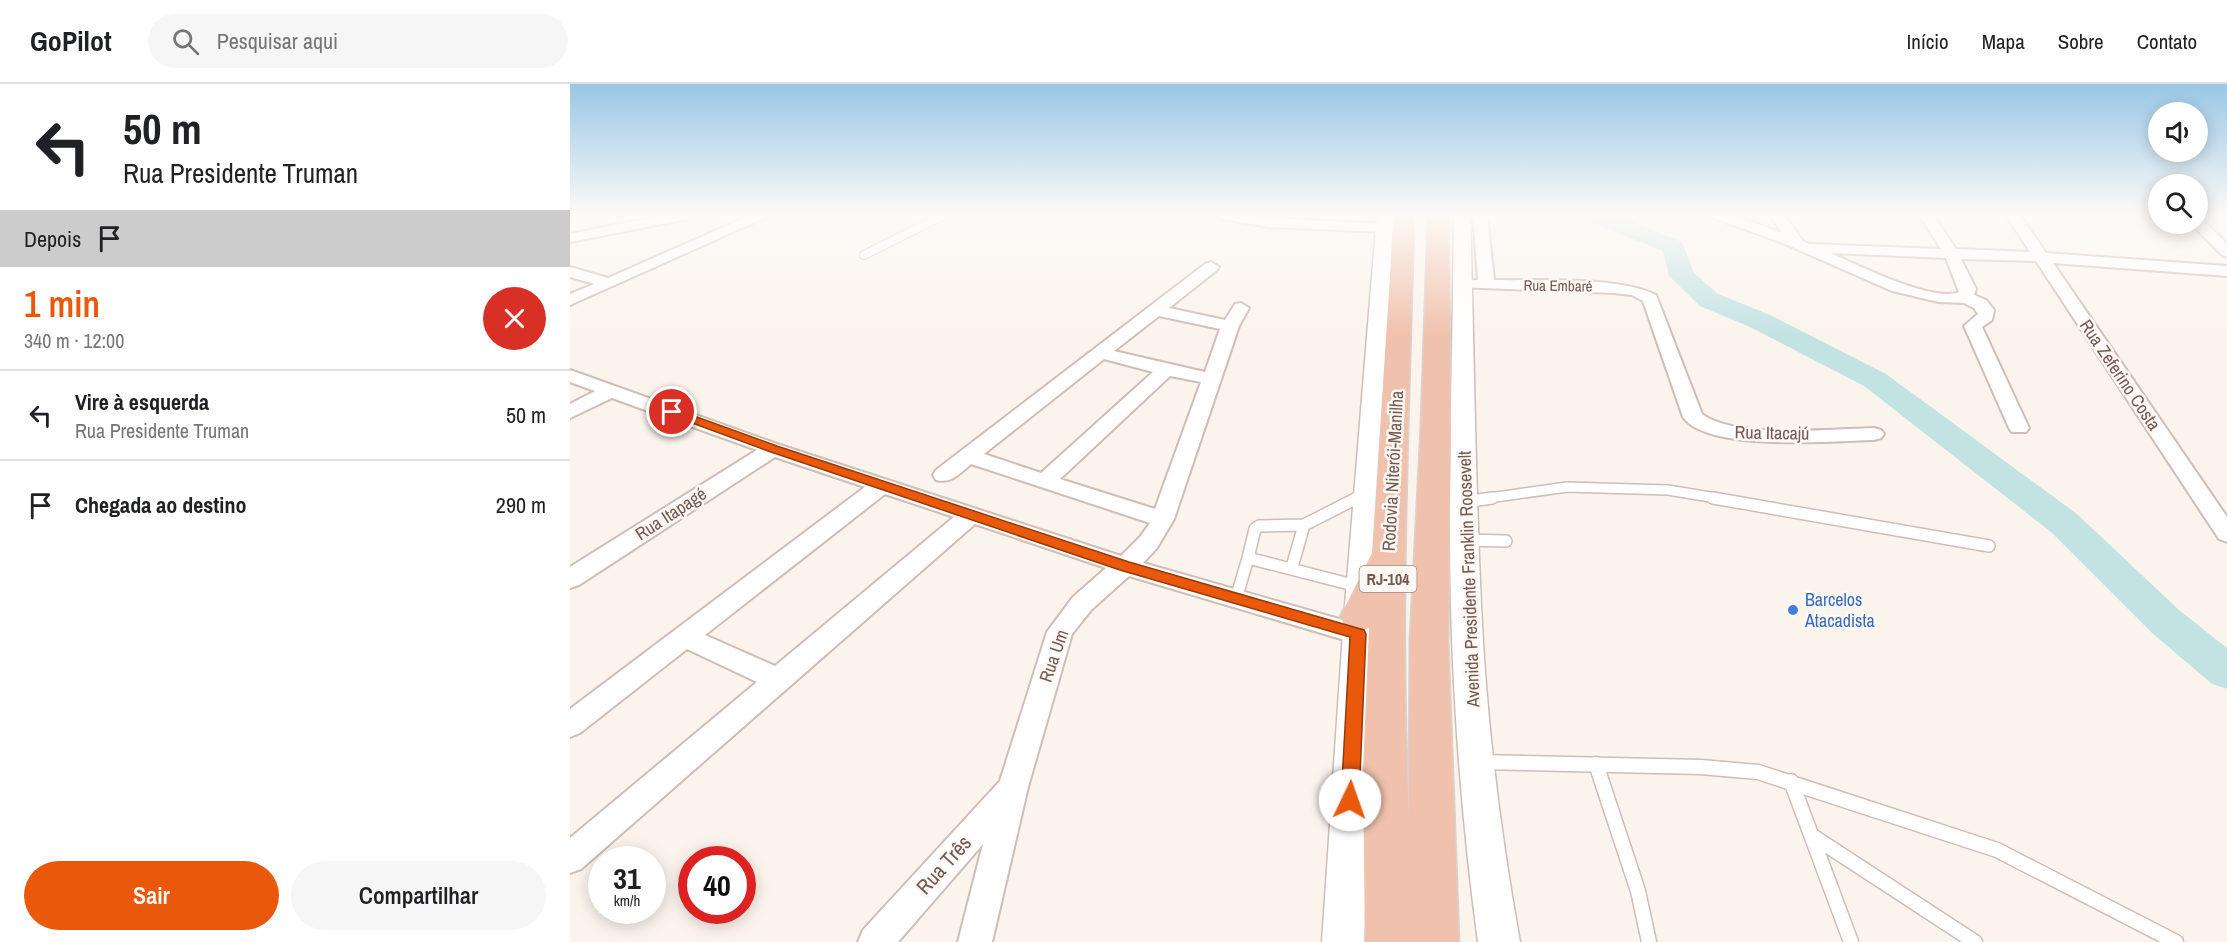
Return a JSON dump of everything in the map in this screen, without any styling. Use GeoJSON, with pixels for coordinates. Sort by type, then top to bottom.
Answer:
{"type":"FeatureCollection","features":[{"type":"Feature","properties":{"kind":"highway","name":"Rodovia Niterói-Manilha"},"geometry":{"type":"LineString","coordinates":[[1390,942],[1385,771],[1391,255]]}},
{"type":"Feature","properties":{"kind":"highway","name":"RJ-104"},"geometry":{"type":"LineString","coordinates":[[1434,942],[1429,640],[1436,427],[1438,255]]}},
{"type":"Feature","properties":{"kind":"highway"},"geometry":{"type":"LineString","coordinates":[[1359,612],[1389,549]]}},
{"type":"Feature","properties":{"kind":"street"},"geometry":{"type":"LineString","coordinates":[[570,300],[673,255]]}},
{"type":"Feature","properties":{"kind":"street"},"geometry":{"type":"LineString","coordinates":[[1343,942],[1359,612],[1388,255]]}},
{"type":"Feature","properties":{"kind":"street","name":"Avenida Presidente Franklin Roosevelt"},"geometry":{"type":"LineString","coordinates":[[1469,255],[1474,285],[1464,540],[1476,762],[1489,879],[1499,942]]}},
{"type":"Feature","properties":{"kind":"street"},"geometry":{"type":"LineString","coordinates":[[1474,285],[1477,255]]}},
{"type":"Feature","properties":{"kind":"street"},"geometry":{"type":"LineString","coordinates":[[1824,255],[1905,289],[1949,299],[1965,297],[1980,304],[1986,310],[1986,316],[1973,326],[2019,428]]}},
{"type":"Feature","properties":{"kind":"street"},"geometry":{"type":"LineString","coordinates":[[1952,255],[1968,288],[1965,297]]}},
{"type":"Feature","properties":{"kind":"street"},"geometry":{"type":"LineString","coordinates":[[2012,255],[2227,271]]}},
{"type":"Feature","properties":{"kind":"street","name":"Rua Zeferino Costa"},"geometry":{"type":"LineString","coordinates":[[2040,256],[2227,534]]}},
{"type":"Feature","properties":{"kind":"street"},"geometry":{"type":"LineString","coordinates":[[944,475],[1210,267]]}},
{"type":"Feature","properties":{"kind":"street"},"geometry":{"type":"LineString","coordinates":[[570,272],[609,283]]}},
{"type":"Feature","properties":{"kind":"street","name":"Rua Embaré"},"geometry":{"type":"LineString","coordinates":[[1474,285],[1613,288],[1636,291],[1650,298]]}},
{"type":"Feature","properties":{"kind":"street","name":"Rua Itacajú"},"geometry":{"type":"LineString","coordinates":[[1650,298],[1693,417],[1702,427],[1738,434],[1874,434]]}},
{"type":"Feature","properties":{"kind":"street","name":"Rua Um"},"geometry":{"type":"LineString","coordinates":[[975,942],[1013,788],[1060,632],[1066,621],[1079,607],[1152,539],[1163,519],[1236,317],[1157,310]]}},
{"type":"Feature","properties":{"kind":"street"},"geometry":{"type":"LineString","coordinates":[[1100,353],[1212,379]]}},
{"type":"Feature","properties":{"kind":"street"},"geometry":{"type":"LineString","coordinates":[[1045,481],[1167,370]]}},
{"type":"Feature","properties":{"kind":"street"},"geometry":{"type":"LineString","coordinates":[[570,376],[773,449],[1125,566],[1236,598],[1359,612]]}},
{"type":"Feature","properties":{"kind":"street"},"geometry":{"type":"LineString","coordinates":[[570,412],[612,390]]}},
{"type":"Feature","properties":{"kind":"street","name":"Rua Itapagé"},"geometry":{"type":"LineString","coordinates":[[570,579],[773,449]]}},
{"type":"Feature","properties":{"kind":"street"},"geometry":{"type":"LineString","coordinates":[[968,456],[1163,519]]}},
{"type":"Feature","properties":{"kind":"street"},"geometry":{"type":"LineString","coordinates":[[570,726],[882,486]]}},
{"type":"Feature","properties":{"kind":"street"},"geometry":{"type":"LineString","coordinates":[[570,858],[971,515]]}},
{"type":"Feature","properties":{"kind":"street"},"geometry":{"type":"LineString","coordinates":[[685,637],[779,680]]}},
{"type":"Feature","properties":{"kind":"street","name":"Rua Três"},"geometry":{"type":"LineString","coordinates":[[875,942],[1013,788]]}},
{"type":"Feature","properties":{"kind":"lane"},"geometry":{"type":"LineString","coordinates":[[1464,502],[1567,487],[1668,490],[1989,546]]}},
{"type":"Feature","properties":{"kind":"lane"},"geometry":{"type":"LineString","coordinates":[[1236,598],[1255,529],[1270,524],[1304,525],[1367,492]]}},
{"type":"Feature","properties":{"kind":"lane"},"geometry":{"type":"LineString","coordinates":[[1292,567],[1304,525]]}},
{"type":"Feature","properties":{"kind":"lane"},"geometry":{"type":"LineString","coordinates":[[1464,540],[1506,541]]}},
{"type":"Feature","properties":{"kind":"lane"},"geometry":{"type":"LineString","coordinates":[[1248,558],[1292,567],[1359,612]]}},
{"type":"Feature","properties":{"kind":"lane"},"geometry":{"type":"LineString","coordinates":[[1476,762],[1701,767],[1758,772],[1996,850],[2176,942]]}},
{"type":"Feature","properties":{"kind":"lane"},"geometry":{"type":"LineString","coordinates":[[1596,764],[1638,891],[1649,942]]}},
{"type":"Feature","properties":{"kind":"lane"},"geometry":{"type":"LineString","coordinates":[[1791,781],[1851,942]]}},
{"type":"Feature","properties":{"kind":"lane"},"geometry":{"type":"LineString","coordinates":[[1811,835],[1976,942]]}},
{"type":"Feature","properties":{"kind":"waterway"},"geometry":{"type":"LineString","coordinates":[[1676,255],[1682,276],[1709,300],[1760,321],[1875,380],[2064,523],[2165,621],[2227,672]]}},
{"type":"Feature","properties":{"kind":"place","name":"Barcelos Atacadista"},"geometry":{"type":"Point","coordinates":[1793,610]}},
{"type":"Feature","properties":{"kind":"route"},"geometry":{"type":"LineString","coordinates":[[672,412],[773,449],[1125,566],[1358,634],[1350,800]]}}]}
